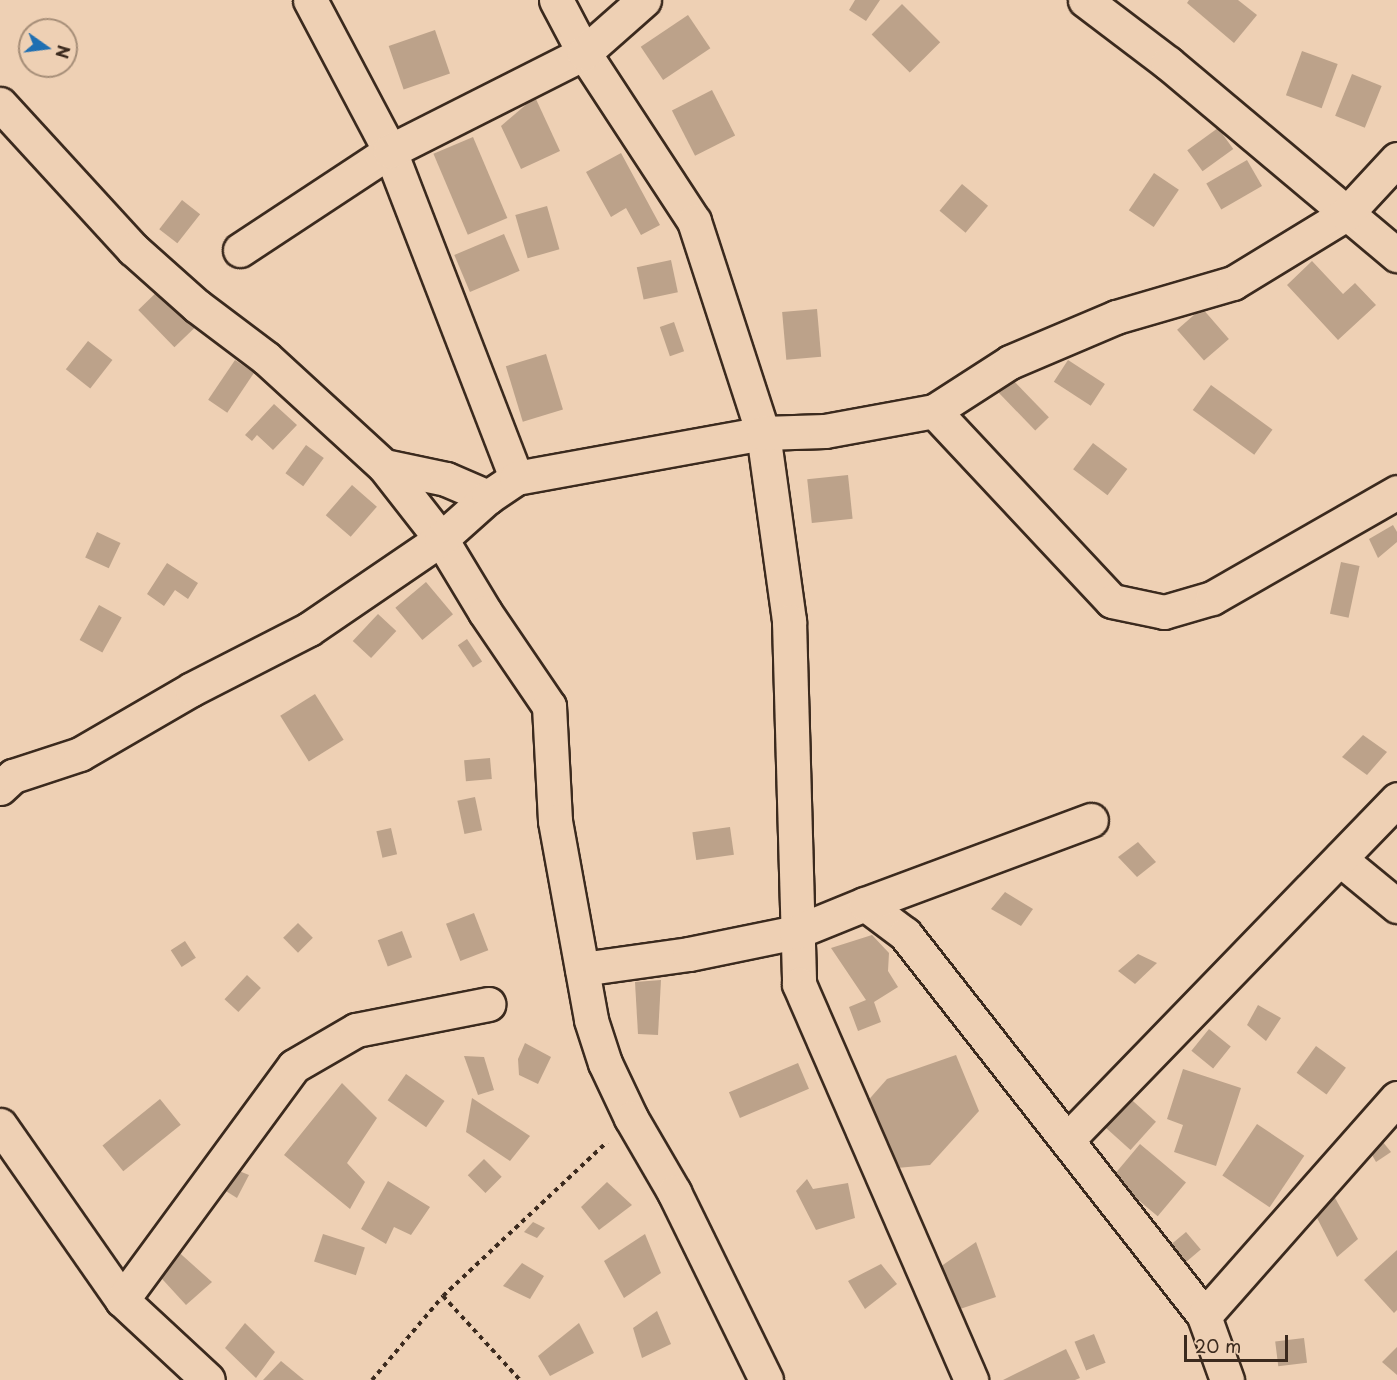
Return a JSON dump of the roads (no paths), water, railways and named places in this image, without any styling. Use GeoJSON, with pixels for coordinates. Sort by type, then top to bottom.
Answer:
{"type":"FeatureCollection","features":[{"type":"Feature","properties":{"kind":"street"},"geometry":{"type":"LineString","coordinates":[[310,0],[390,151],[516,478]]}},
{"type":"Feature","properties":{"kind":"street"},"geometry":{"type":"LineString","coordinates":[[556,0],[584,52],[694,221],[763,433],[789,621],[798,984],[971,1380]]}},
{"type":"Feature","properties":{"kind":"street"},"geometry":{"type":"LineString","coordinates":[[240,250],[390,151],[584,52],[644,0]]}},
{"type":"Feature","properties":{"kind":"street"},"geometry":{"type":"LineString","coordinates":[[1085,0],[1168,63],[1397,255]]}},
{"type":"Feature","properties":{"kind":"street"},"geometry":{"type":"LineString","coordinates":[[0,104],[133,249],[198,306],[266,358],[384,466],[441,539],[485,612],[549,706],[555,821],[591,1020],[605,1063],[632,1118],[674,1192],[766,1380]]}},
{"type":"Feature","properties":{"kind":"street"},"geometry":{"type":"LineString","coordinates":[[0,788],[13,776],[80,754],[192,689],[309,629],[441,539],[488,497],[516,478],[763,433],[825,431],[934,411],[1010,362],[1116,316],[1233,283],[1346,213],[1397,159]]}},
{"type":"Feature","properties":{"kind":"street"},"geometry":{"type":"LineString","coordinates":[[934,411],[1112,601],[1164,612],[1212,598],[1397,492]]}},
{"type":"Feature","properties":{"kind":"street"},"geometry":{"type":"LineString","coordinates":[[384,466],[446,479],[488,497]]}},
{"type":"Feature","properties":{"kind":"street"},"geometry":{"type":"LineString","coordinates":[[1068,1139],[1397,799]]}},
{"type":"Feature","properties":{"kind":"street"},"geometry":{"type":"LineString","coordinates":[[582,969],[689,954],[796,932],[865,903],[1091,820]]}},
{"type":"Feature","properties":{"kind":"street"},"geometry":{"type":"LineString","coordinates":[[1340,859],[1397,906]]}},
{"type":"Feature","properties":{"kind":"street"},"geometry":{"type":"LineString","coordinates":[[865,903],[905,934],[1068,1139],[1204,1316],[1227,1380]]}},
{"type":"Feature","properties":{"kind":"street"},"geometry":{"type":"LineString","coordinates":[[122,1300],[294,1066],[356,1030],[488,1004]]}},
{"type":"Feature","properties":{"kind":"street"},"geometry":{"type":"LineString","coordinates":[[1204,1316],[1397,1098]]}},
{"type":"Feature","properties":{"kind":"street"},"geometry":{"type":"LineString","coordinates":[[0,1125],[122,1300],[208,1380]]}}]}
